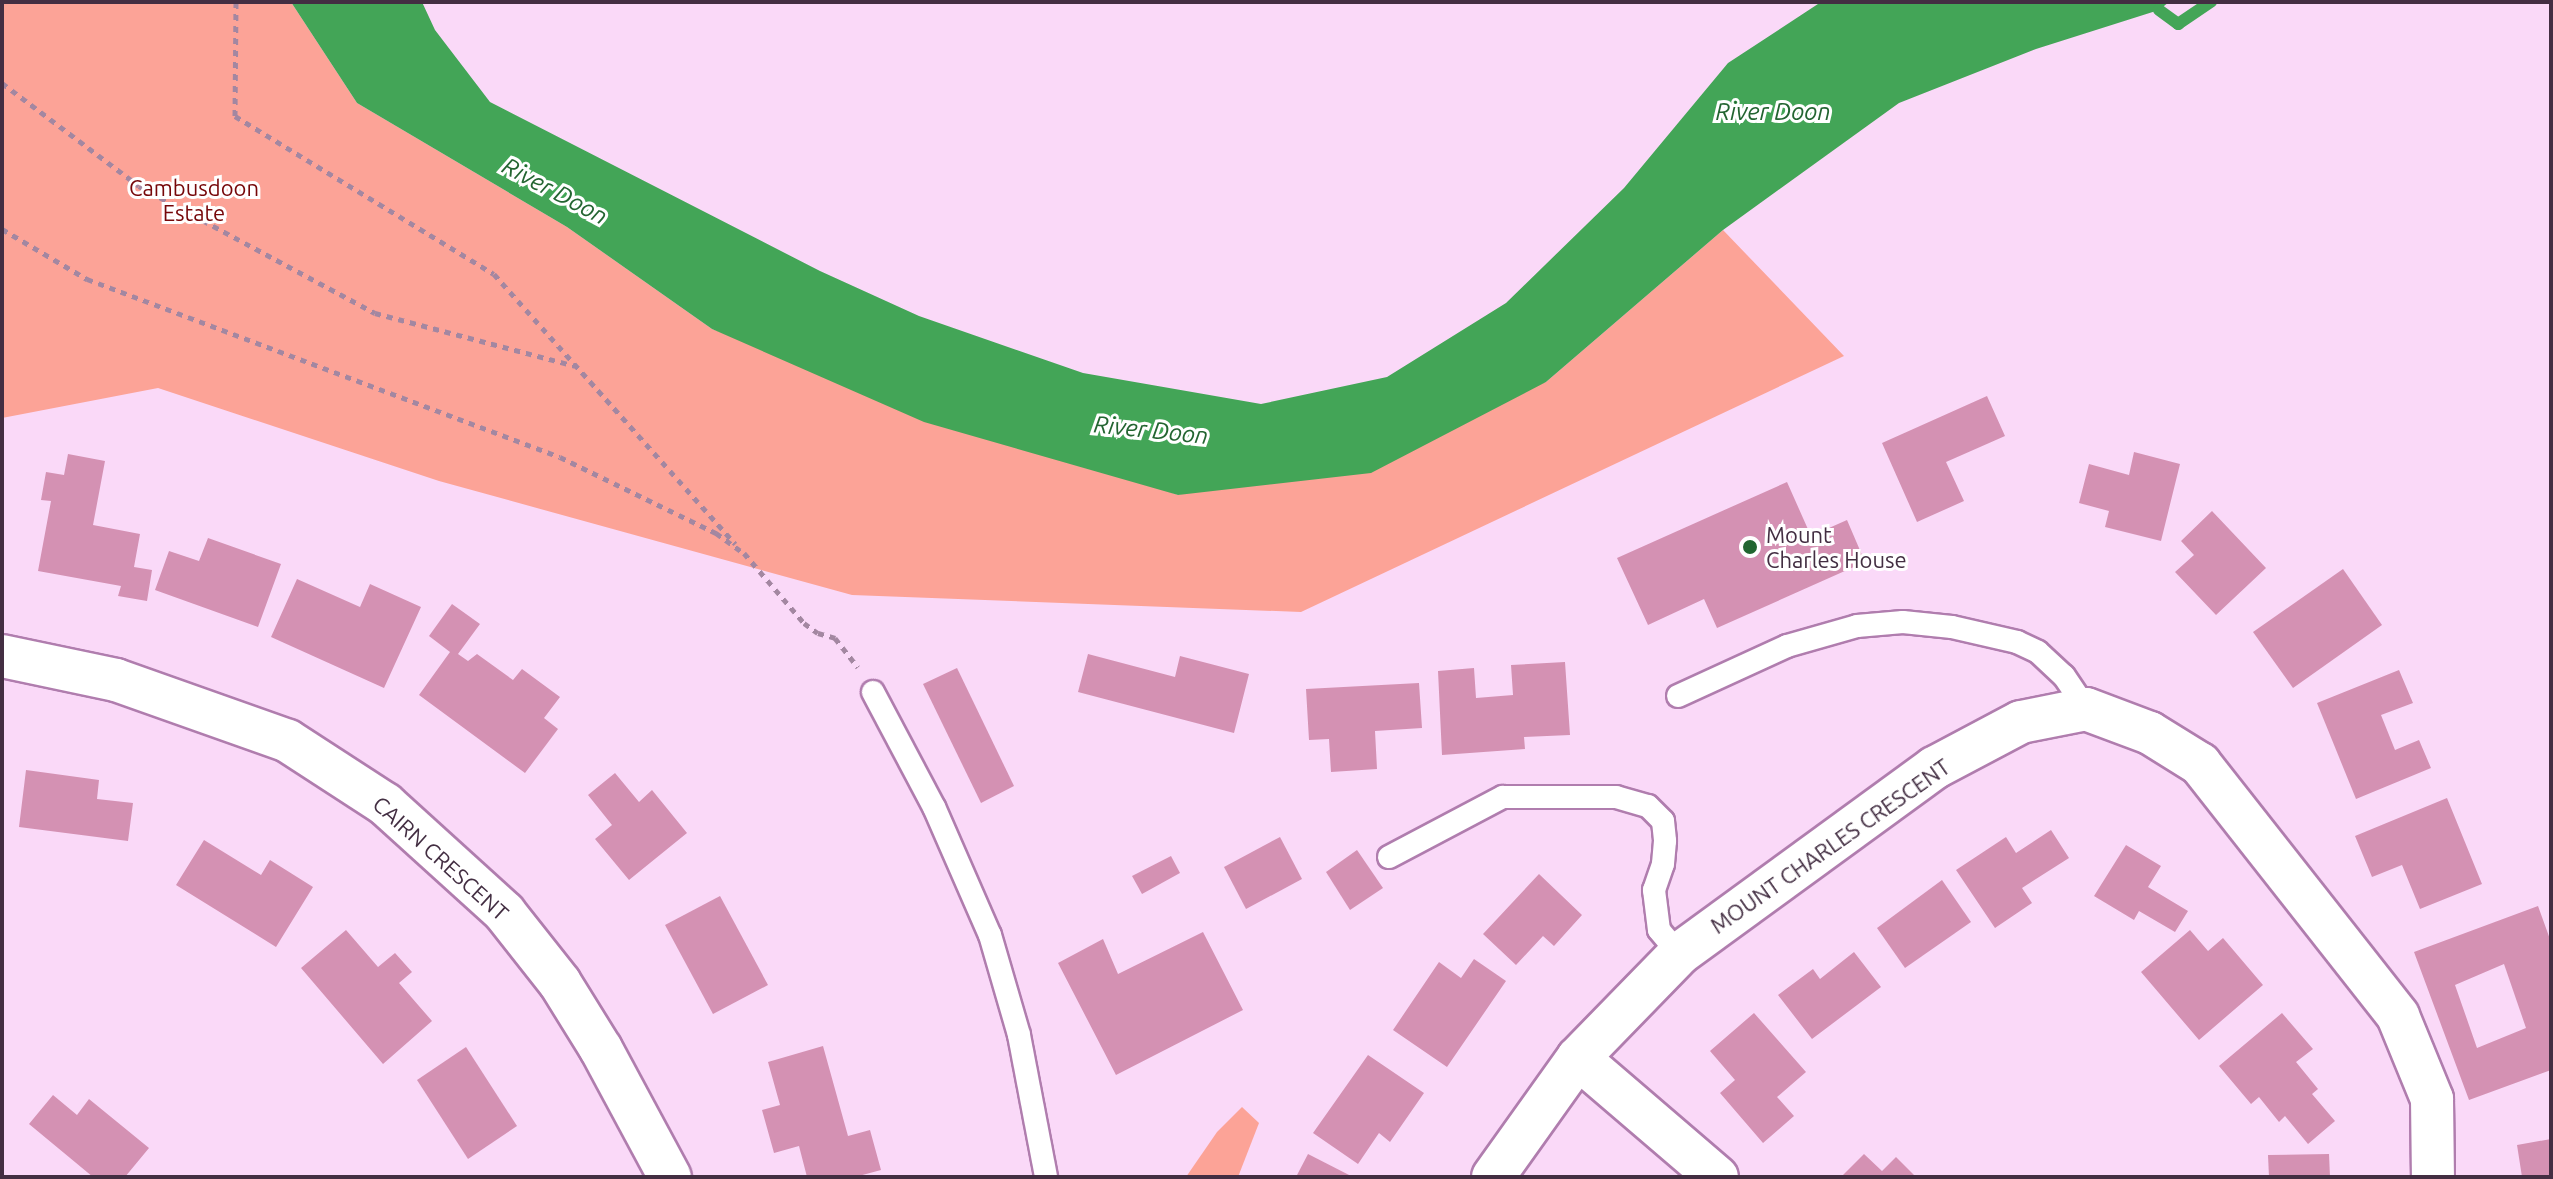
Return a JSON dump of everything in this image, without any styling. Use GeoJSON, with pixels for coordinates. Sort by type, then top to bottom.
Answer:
{"type":"FeatureCollection","features":[{"type":"Feature","properties":{"kind":"street","name":"CAIRN CRESCENT"},"geometry":{"type":"LineString","coordinates":[[2,656],[116,680],[288,741],[385,804],[504,912],[560,983],[601,1049],[670,1177]]}},
{"type":"Feature","properties":{"kind":"street","name":"MOUNT CHARLES CRESCENT"},"geometry":{"type":"LineString","coordinates":[[1493,1177],[1578,1058],[1679,954],[1934,768],[2021,722],[2086,709]]}},
{"type":"Feature","properties":{"kind":"street"},"geometry":{"type":"LineString","coordinates":[[2086,709],[2150,733],[2200,764],[2398,1016],[2432,1099],[2433,1177]]}},
{"type":"Feature","properties":{"kind":"street"},"geometry":{"type":"LineString","coordinates":[[1578,1058],[1717,1177]]}},
{"type":"Feature","properties":{"kind":"lane"},"geometry":{"type":"LineString","coordinates":[[1678,696],[1787,646],[1857,626],[1903,622],[1952,627],[2017,642],[2038,652],[2064,676],[2086,709]]}},
{"type":"Feature","properties":{"kind":"lane"},"geometry":{"type":"LineString","coordinates":[[873,692],[934,807],[990,935],[1019,1035],[1046,1177]]}},
{"type":"Feature","properties":{"kind":"lane"},"geometry":{"type":"LineString","coordinates":[[1389,857],[1503,797],[1616,797],[1648,806],[1663,821],[1665,841],[1663,864],[1654,890],[1659,930],[1679,954]]}},
{"type":"Feature","properties":{"kind":"path"},"geometry":{"type":"LineString","coordinates":[[236,2],[235,116],[494,274],[804,623],[818,633],[835,638],[844,647],[873,692]]}},
{"type":"Feature","properties":{"kind":"path"},"geometry":{"type":"LineString","coordinates":[[2,83],[139,186],[375,313],[576,366]]}},
{"type":"Feature","properties":{"kind":"path"},"geometry":{"type":"LineString","coordinates":[[2,229],[87,279],[560,457],[716,533],[744,553]]}},
{"type":"Feature","properties":{"kind":"green space","name":"Cambusdoon Estate"},"geometry":{"type":"Polygon","coordinates":[[[2,2],[291,2],[357,103],[567,227],[712,329],[1178,495],[1546,382],[1723,230],[1844,356],[1301,612],[852,595],[439,481],[158,388],[2,418],[2,2]]]}},
{"type":"Feature","properties":{"kind":"green space"},"geometry":{"type":"Polygon","coordinates":[[[1242,1107],[1259,1123],[1238,1177],[1186,1177],[1217,1132],[1242,1107]]]}},
{"type":"Feature","properties":{"kind":"water","name":"River Doon"},"geometry":{"type":"Polygon","coordinates":[[[291,2],[422,2],[435,30],[490,102],[820,271],[919,316],[1083,373],[1261,404],[1387,377],[1506,303],[1624,188],[1728,63],[1821,2],[2169,2],[2159,10],[2036,49],[1899,103],[1723,230],[1546,382],[1371,473],[1178,495],[924,422],[712,329],[567,227],[357,103],[291,2]]]}},
{"type":"Feature","properties":{"kind":"building"},"geometry":{"type":"Polygon","coordinates":[[[1987,396],[2005,436],[1946,462],[1964,501],[1917,522],[1882,443],[1987,396]]]}},
{"type":"Feature","properties":{"kind":"building"},"geometry":{"type":"Polygon","coordinates":[[[2134,452],[2180,464],[2161,541],[2105,527],[2109,511],[2079,503],[2089,464],[2129,475],[2134,452]]]}},
{"type":"Feature","properties":{"kind":"building"},"geometry":{"type":"Polygon","coordinates":[[[68,454],[105,461],[93,525],[140,534],[134,567],[152,570],[147,601],[118,596],[121,586],[38,571],[51,501],[41,500],[46,472],[64,475],[68,454]]]}},
{"type":"Feature","properties":{"kind":"building","name":"Mount Charles House"},"geometry":{"type":"Polygon","coordinates":[[[1787,482],[1811,536],[1847,520],[1865,562],[1717,628],[1704,599],[1648,625],[1617,558],[1787,482]]]}},
{"type":"Feature","properties":{"kind":"building"},"geometry":{"type":"Polygon","coordinates":[[[2212,511],[2266,568],[2216,615],[2175,572],[2194,555],[2181,541],[2212,511]]]}},
{"type":"Feature","properties":{"kind":"building"},"geometry":{"type":"Polygon","coordinates":[[[208,538],[281,564],[258,627],[155,590],[169,551],[199,561],[208,538]]]}},
{"type":"Feature","properties":{"kind":"building"},"geometry":{"type":"Polygon","coordinates":[[[2343,569],[2382,625],[2293,688],[2253,632],[2343,569]]]}},
{"type":"Feature","properties":{"kind":"building"},"geometry":{"type":"Polygon","coordinates":[[[297,579],[360,607],[370,584],[421,607],[384,688],[271,637],[297,579]]]}},
{"type":"Feature","properties":{"kind":"building"},"geometry":{"type":"Polygon","coordinates":[[[452,604],[480,624],[458,654],[468,661],[477,654],[513,680],[522,669],[560,697],[544,718],[558,729],[525,773],[419,695],[450,652],[429,636],[452,604]]]}},
{"type":"Feature","properties":{"kind":"building"},"geometry":{"type":"Polygon","coordinates":[[[1088,654],[1175,677],[1180,656],[1249,674],[1234,733],[1078,692],[1088,654]]]}},
{"type":"Feature","properties":{"kind":"building"},"geometry":{"type":"Polygon","coordinates":[[[1565,662],[1570,735],[1524,737],[1525,749],[1442,755],[1438,671],[1474,668],[1476,698],[1513,695],[1511,665],[1565,662]]]}},
{"type":"Feature","properties":{"kind":"building"},"geometry":{"type":"Polygon","coordinates":[[[957,668],[1014,786],[981,803],[923,684],[957,668]]]}},
{"type":"Feature","properties":{"kind":"building"},"geometry":{"type":"Polygon","coordinates":[[[2399,670],[2413,703],[2381,715],[2395,750],[2419,740],[2431,768],[2356,799],[2317,703],[2399,670]]]}},
{"type":"Feature","properties":{"kind":"building"},"geometry":{"type":"Polygon","coordinates":[[[1419,683],[1422,728],[1375,731],[1377,769],[1331,772],[1329,739],[1309,740],[1306,689],[1419,683]]]}},
{"type":"Feature","properties":{"kind":"building"},"geometry":{"type":"Polygon","coordinates":[[[26,770],[99,780],[97,799],[133,803],[128,841],[19,827],[26,770]]]}},
{"type":"Feature","properties":{"kind":"building"},"geometry":{"type":"Polygon","coordinates":[[[615,773],[639,802],[652,790],[687,833],[629,880],[595,839],[612,825],[588,795],[615,773]]]}},
{"type":"Feature","properties":{"kind":"building"},"geometry":{"type":"Polygon","coordinates":[[[2447,798],[2482,884],[2420,909],[2402,865],[2372,877],[2355,836],[2447,798]]]}},
{"type":"Feature","properties":{"kind":"building"},"geometry":{"type":"Polygon","coordinates":[[[2051,830],[2069,858],[2022,888],[2032,903],[1995,928],[1956,870],[2006,837],[2016,853],[2051,830]]]}},
{"type":"Feature","properties":{"kind":"building"},"geometry":{"type":"Polygon","coordinates":[[[1280,837],[1302,879],[1246,909],[1224,867],[1280,837]]]}},
{"type":"Feature","properties":{"kind":"building"},"geometry":{"type":"Polygon","coordinates":[[[204,840],[261,875],[270,860],[313,887],[276,947],[176,885],[204,840]]]}},
{"type":"Feature","properties":{"kind":"building"},"geometry":{"type":"Polygon","coordinates":[[[2126,845],[2161,866],[2148,887],[2188,911],[2175,932],[2139,911],[2134,920],[2094,896],[2126,845]]]}},
{"type":"Feature","properties":{"kind":"building"},"geometry":{"type":"Polygon","coordinates":[[[1357,850],[1383,888],[1350,910],[1326,872],[1357,850]]]}},
{"type":"Feature","properties":{"kind":"building"},"geometry":{"type":"Polygon","coordinates":[[[1171,856],[1180,873],[1142,894],[1132,876],[1171,856]]]}},
{"type":"Feature","properties":{"kind":"building"},"geometry":{"type":"Polygon","coordinates":[[[1539,874],[1582,915],[1554,946],[1543,936],[1516,965],[1483,934],[1539,874]]]}},
{"type":"Feature","properties":{"kind":"building"},"geometry":{"type":"Polygon","coordinates":[[[1942,880],[1971,922],[1905,968],[1877,928],[1942,880]]]}},
{"type":"Feature","properties":{"kind":"building"},"geometry":{"type":"Polygon","coordinates":[[[720,896],[768,985],[713,1014],[665,925],[720,896]]]}},
{"type":"Feature","properties":{"kind":"building"},"geometry":{"type":"Polygon","coordinates":[[[2538,906],[2551,942],[2551,1070],[2469,1100],[2414,952],[2538,906]],[[2504,964],[2455,985],[2477,1048],[2526,1028],[2504,964]]]}},
{"type":"Feature","properties":{"kind":"building"},"geometry":{"type":"Polygon","coordinates":[[[346,930],[378,967],[395,953],[412,972],[399,983],[432,1021],[383,1064],[301,968],[346,930]]]}},
{"type":"Feature","properties":{"kind":"building"},"geometry":{"type":"Polygon","coordinates":[[[2190,930],[2208,951],[2223,938],[2263,985],[2199,1040],[2141,972],[2190,930]]]}},
{"type":"Feature","properties":{"kind":"building"},"geometry":{"type":"Polygon","coordinates":[[[1203,932],[1243,1010],[1116,1075],[1058,963],[1103,939],[1118,974],[1203,932]]]}},
{"type":"Feature","properties":{"kind":"building"},"geometry":{"type":"Polygon","coordinates":[[[1854,952],[1881,987],[1812,1039],[1778,995],[1813,969],[1820,979],[1854,952]]]}},
{"type":"Feature","properties":{"kind":"building"},"geometry":{"type":"Polygon","coordinates":[[[1474,959],[1506,981],[1447,1067],[1393,1030],[1439,962],[1461,978],[1474,959]]]}},
{"type":"Feature","properties":{"kind":"building"},"geometry":{"type":"Polygon","coordinates":[[[1754,1013],[1806,1072],[1777,1097],[1794,1116],[1763,1143],[1720,1093],[1735,1080],[1710,1051],[1754,1013]]]}},
{"type":"Feature","properties":{"kind":"building"},"geometry":{"type":"Polygon","coordinates":[[[2282,1013],[2313,1049],[2296,1062],[2318,1089],[2312,1094],[2335,1121],[2308,1144],[2285,1116],[2279,1122],[2259,1097],[2251,1104],[2219,1066],[2282,1013]]]}},
{"type":"Feature","properties":{"kind":"building"},"geometry":{"type":"Polygon","coordinates":[[[823,1046],[848,1136],[870,1130],[881,1170],[855,1177],[807,1177],[799,1146],[774,1153],[762,1110],[780,1105],[768,1062],[823,1046]]]}},
{"type":"Feature","properties":{"kind":"building"},"geometry":{"type":"Polygon","coordinates":[[[466,1047],[517,1126],[468,1159],[417,1080],[466,1047]]]}},
{"type":"Feature","properties":{"kind":"building"},"geometry":{"type":"Polygon","coordinates":[[[1368,1055],[1424,1093],[1390,1142],[1379,1133],[1358,1164],[1313,1133],[1368,1055]]]}},
{"type":"Feature","properties":{"kind":"building"},"geometry":{"type":"Polygon","coordinates":[[[53,1095],[77,1115],[89,1099],[149,1148],[125,1177],[93,1177],[29,1124],[53,1095]]]}},
{"type":"Feature","properties":{"kind":"building"},"geometry":{"type":"Polygon","coordinates":[[[2551,1139],[2551,1177],[2522,1177],[2517,1145],[2551,1139]]]}},
{"type":"Feature","properties":{"kind":"building"},"geometry":{"type":"Polygon","coordinates":[[[1308,1154],[1353,1177],[1296,1177],[1308,1154]]]}},
{"type":"Feature","properties":{"kind":"building"},"geometry":{"type":"Polygon","coordinates":[[[1864,1154],[1882,1171],[1896,1157],[1916,1177],[1841,1177],[1864,1154]]]}},
{"type":"Feature","properties":{"kind":"building"},"geometry":{"type":"Polygon","coordinates":[[[2329,1154],[2330,1177],[2269,1177],[2268,1155],[2329,1154]]]}},
{"type":"Feature","properties":{"kind":"waterway"},"geometry":{"type":"LineString","coordinates":[[2159,10],[2178,24],[2211,2]]}},
{"type":"Feature","properties":{"kind":"place","name":"Mount Charles House"},"geometry":{"type":"Point","coordinates":[1750,547]}}]}
